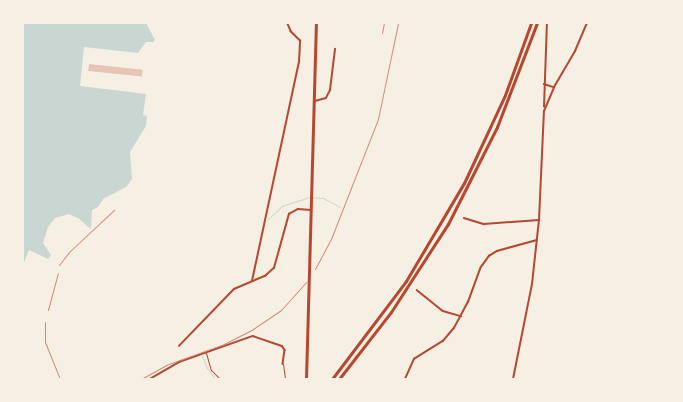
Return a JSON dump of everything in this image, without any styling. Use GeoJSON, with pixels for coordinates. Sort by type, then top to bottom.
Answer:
{"type":"FeatureCollection","features":[{"type":"Feature","properties":{"kind":"highway"},"geometry":{"type":"LineString","coordinates":[[332,379],[387,308],[439,227],[492,125],[516,67],[530,23]]}},
{"type":"Feature","properties":{"kind":"highway"},"geometry":{"type":"LineString","coordinates":[[339,379],[391,312],[444,230],[497,127],[537,23]]}},
{"type":"Feature","properties":{"kind":"main road"},"geometry":{"type":"LineString","coordinates":[[306,379],[312,210],[316,23]]}},
{"type":"Feature","properties":{"kind":"street"},"geometry":{"type":"LineString","coordinates":[[252,281],[300,54],[300,41],[291,32],[287,23]]}},
{"type":"Feature","properties":{"kind":"street"},"geometry":{"type":"LineString","coordinates":[[513,379],[532,284],[539,220],[547,23]]}},
{"type":"Feature","properties":{"kind":"street"},"geometry":{"type":"LineString","coordinates":[[544,107],[554,86],[576,51],[587,23]]}},
{"type":"Feature","properties":{"kind":"street"},"geometry":{"type":"LineString","coordinates":[[314,101],[326,98],[330,90],[335,49]]}},
{"type":"Feature","properties":{"kind":"street"},"geometry":{"type":"LineString","coordinates":[[544,84],[554,86]]}},
{"type":"Feature","properties":{"kind":"street"},"geometry":{"type":"LineString","coordinates":[[179,346],[234,289],[265,276],[274,268],[289,214],[298,209],[312,210]]}},
{"type":"Feature","properties":{"kind":"street"},"geometry":{"type":"LineString","coordinates":[[464,218],[484,224],[539,220]]}},
{"type":"Feature","properties":{"kind":"street"},"geometry":{"type":"LineString","coordinates":[[405,379],[414,359],[443,341],[461,316],[481,267],[489,256],[497,251],[537,240]]}},
{"type":"Feature","properties":{"kind":"street"},"geometry":{"type":"LineString","coordinates":[[417,290],[443,311],[461,316]]}},
{"type":"Feature","properties":{"kind":"street"},"geometry":{"type":"LineString","coordinates":[[150,379],[175,364],[253,336],[282,346],[284,350],[283,364]]}},
{"type":"Feature","properties":{"kind":"lane"},"geometry":{"type":"LineString","coordinates":[[206,353],[211,370],[220,379]]}},
{"type":"Feature","properties":{"kind":"lane"},"geometry":{"type":"LineString","coordinates":[[283,364],[285,379]]}},
{"type":"Feature","properties":{"kind":"shaded area"},"geometry":{"type":"Polygon","coordinates":[[[23,23],[146,23],[155,40],[153,42],[146,42],[138,53],[84,47],[80,86],[146,94],[143,115],[147,116],[146,126],[130,152],[132,179],[126,187],[103,199],[98,207],[92,210],[91,229],[78,218],[69,214],[55,218],[48,227],[43,243],[51,255],[48,259],[29,250],[23,265],[23,23]]]}},
{"type":"Feature","properties":{"kind":"building"},"geometry":{"type":"Polygon","coordinates":[[[89,64],[143,70],[142,77],[88,71],[89,64]]]}},
{"type":"Feature","properties":{"kind":"waterway"},"geometry":{"type":"LineString","coordinates":[[267,220],[282,206],[309,197],[323,198],[340,207]]}},
{"type":"Feature","properties":{"kind":"waterway"},"geometry":{"type":"LineString","coordinates":[[202,356],[207,368],[215,379]]}},
{"type":"Feature","properties":{"kind":"railway"},"geometry":{"type":"LineString","coordinates":[[382,33],[384,23]]}},
{"type":"Feature","properties":{"kind":"railway"},"geometry":{"type":"LineString","coordinates":[[315,269],[331,239],[378,119],[398,23]]}},
{"type":"Feature","properties":{"kind":"railway"},"geometry":{"type":"LineString","coordinates":[[59,265],[69,252],[114,210]]}},
{"type":"Feature","properties":{"kind":"railway"},"geometry":{"type":"LineString","coordinates":[[48,310],[58,273]]}},
{"type":"Feature","properties":{"kind":"railway"},"geometry":{"type":"LineString","coordinates":[[141,379],[166,365],[224,344],[253,329],[281,310],[306,282]]}},
{"type":"Feature","properties":{"kind":"railway"},"geometry":{"type":"LineString","coordinates":[[45,322],[45,342],[60,379]]}}]}
